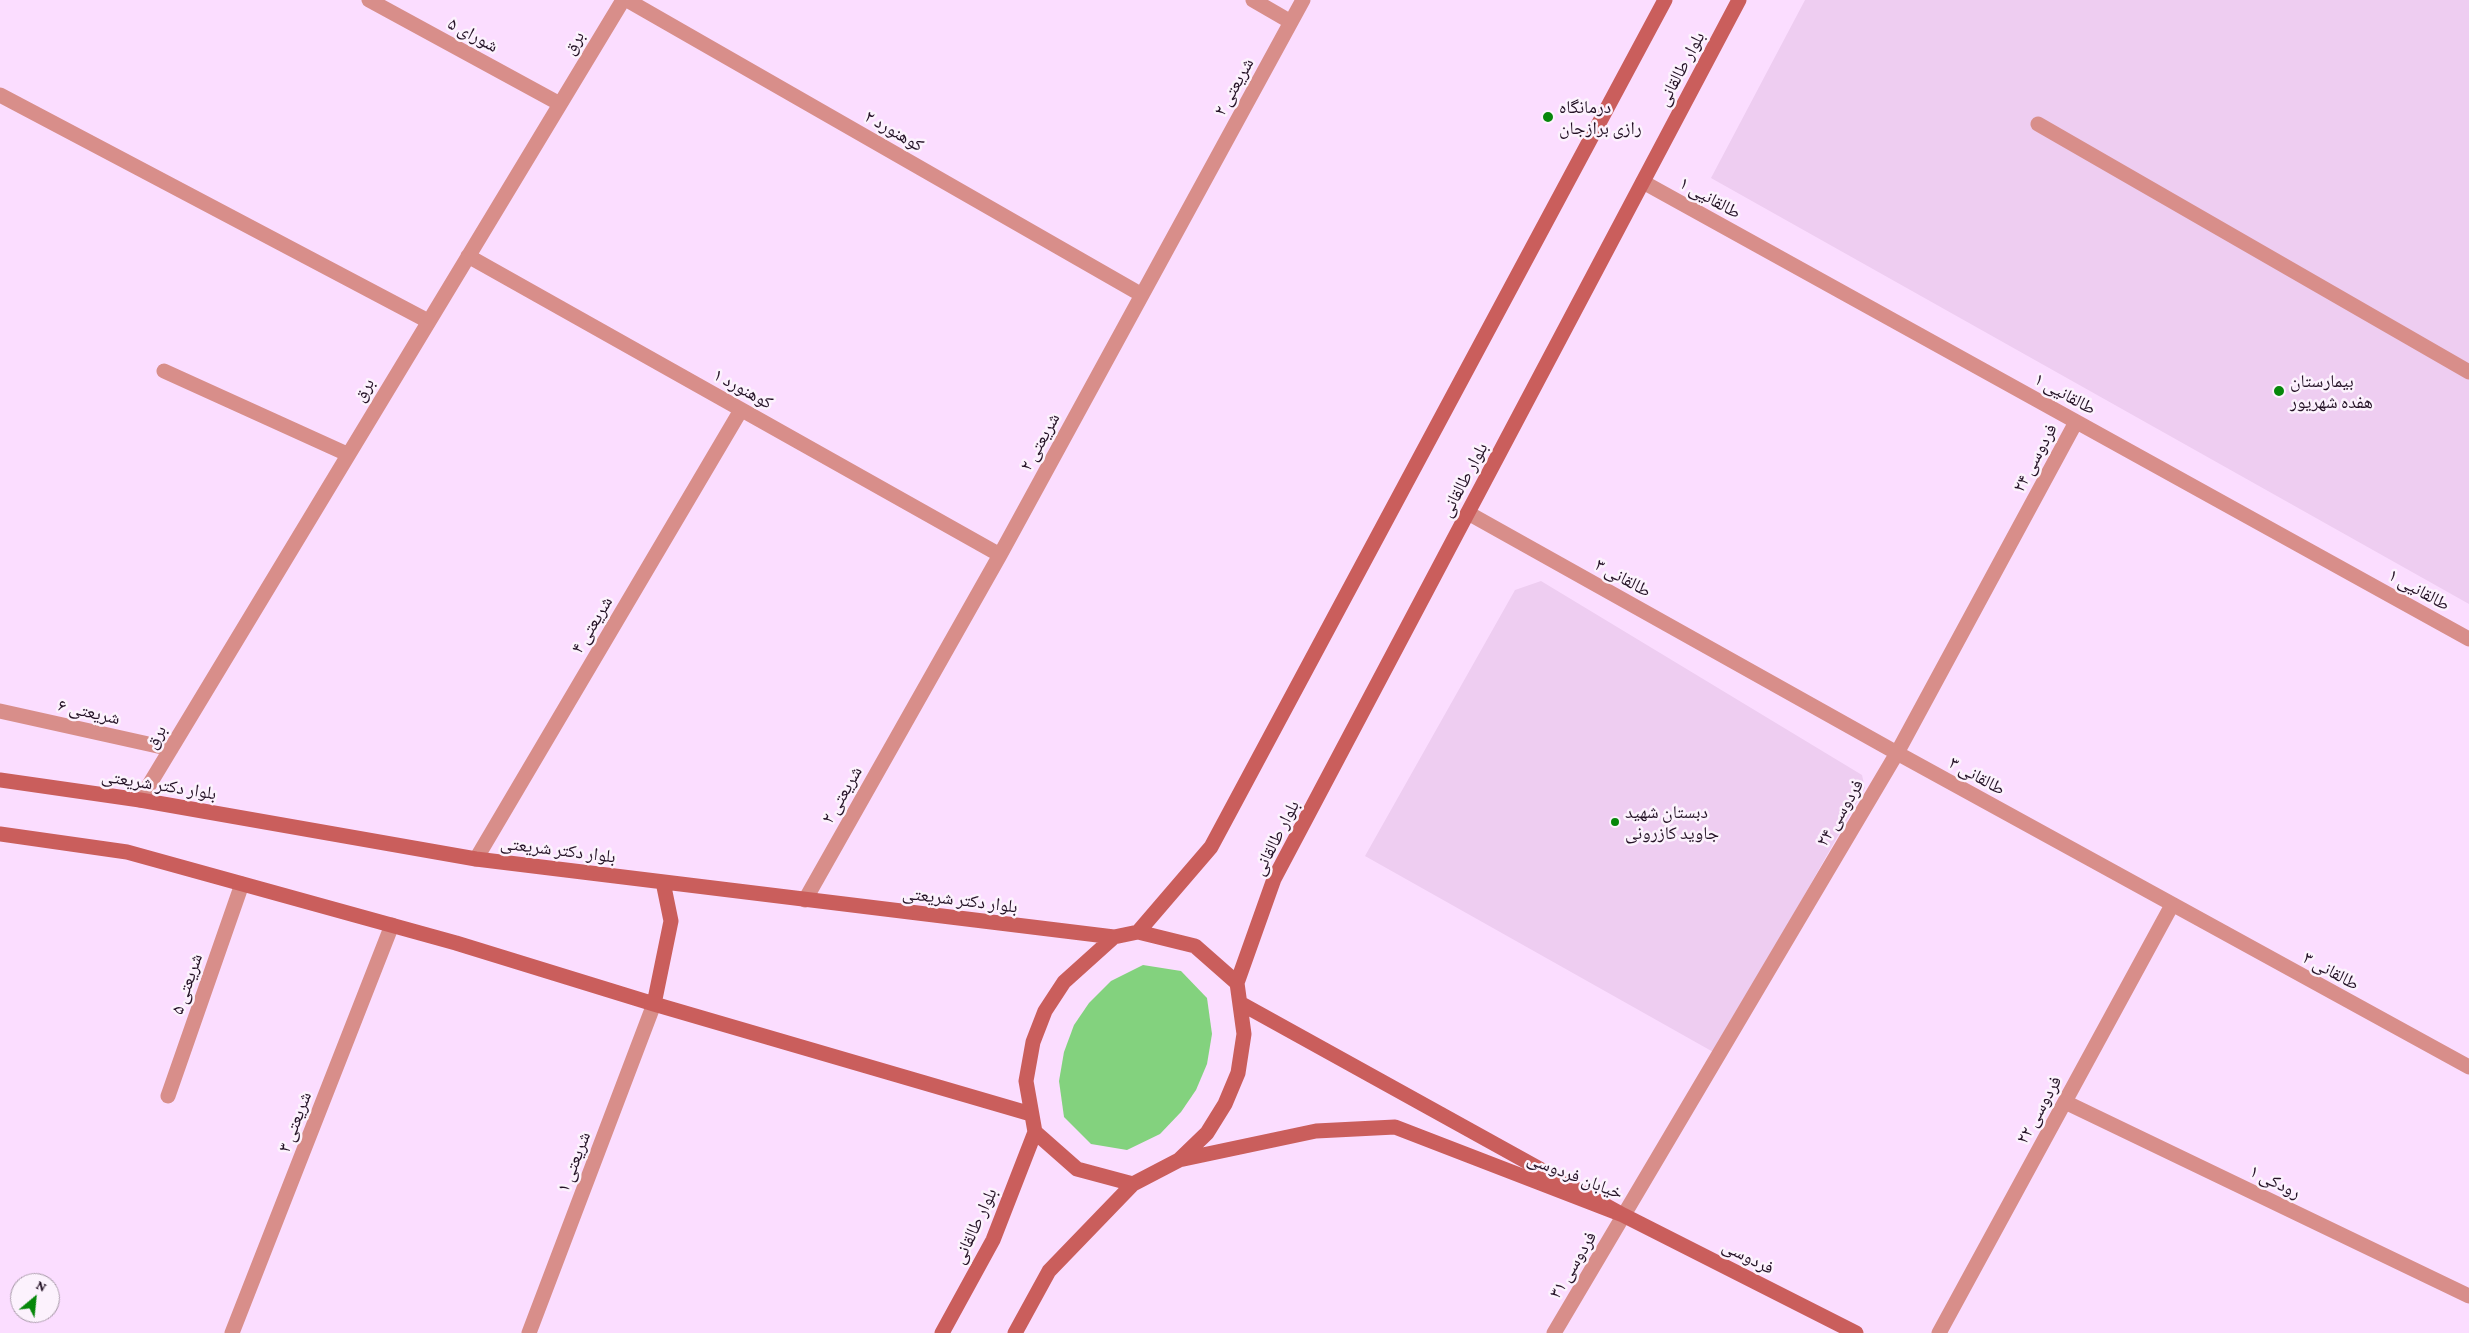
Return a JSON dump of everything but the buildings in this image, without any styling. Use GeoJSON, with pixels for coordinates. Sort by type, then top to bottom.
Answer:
{"type":"FeatureCollection","features":[{"type":"Feature","properties":{"kind":"main road"},"geometry":{"type":"LineString","coordinates":[[1138,932],[1211,847],[1664,0]]}},
{"type":"Feature","properties":{"kind":"main road","name":"بلوار طالقانی"},"geometry":{"type":"LineString","coordinates":[[1237,983],[1274,878],[1739,0]]}},
{"type":"Feature","properties":{"kind":"main road","name":"بلوار دکتر شریعتی"},"geometry":{"type":"LineString","coordinates":[[0,780],[140,800],[476,859],[1114,937]]}},
{"type":"Feature","properties":{"kind":"main road"},"geometry":{"type":"LineString","coordinates":[[0,834],[128,852],[392,925],[1031,1114]]}},
{"type":"Feature","properties":{"kind":"main road"},"geometry":{"type":"LineString","coordinates":[[654,1004],[670,921],[663,882]]}},
{"type":"Feature","properties":{"kind":"main road"},"geometry":{"type":"LineString","coordinates":[[1016,1333],[1049,1271],[1133,1184],[1179,1160],[1206,1133],[1225,1104],[1238,1073],[1244,1034],[1237,983],[1195,946],[1138,932],[1114,937],[1064,982],[1045,1011],[1033,1042],[1026,1081],[1035,1132],[1077,1168],[1133,1184]]}},
{"type":"Feature","properties":{"kind":"main road","name":"خیابان فردوسی"},"geometry":{"type":"LineString","coordinates":[[1240,1002],[1623,1216]]}},
{"type":"Feature","properties":{"kind":"main road","name":"خیابان فردوسی"},"geometry":{"type":"LineString","coordinates":[[1179,1160],[1316,1131],[1395,1127],[1623,1216]]}},
{"type":"Feature","properties":{"kind":"main road","name":"بلوار طالقانی"},"geometry":{"type":"LineString","coordinates":[[942,1333],[993,1240],[1035,1132]]}},
{"type":"Feature","properties":{"kind":"main road","name":"فردوسی"},"geometry":{"type":"LineString","coordinates":[[1623,1216],[1856,1333]]}},
{"type":"Feature","properties":{"kind":"street","name":"شورای ۵"},"geometry":{"type":"LineString","coordinates":[[369,0],[560,104]]}},
{"type":"Feature","properties":{"kind":"street","name":"برق"},"geometry":{"type":"LineString","coordinates":[[140,800],[347,454],[623,0]]}},
{"type":"Feature","properties":{"kind":"street","name":"کوهنورد ۲"},"geometry":{"type":"LineString","coordinates":[[627,0],[1142,295]]}},
{"type":"Feature","properties":{"kind":"street"},"geometry":{"type":"LineString","coordinates":[[1254,0],[1291,22]]}},
{"type":"Feature","properties":{"kind":"street","name":"شریعتی ۲"},"geometry":{"type":"LineString","coordinates":[[804,900],[1000,555],[1303,0]]}},
{"type":"Feature","properties":{"kind":"street"},"geometry":{"type":"LineString","coordinates":[[0,95],[428,321]]}},
{"type":"Feature","properties":{"kind":"street"},"geometry":{"type":"LineString","coordinates":[[2038,124],[2469,372]]}},
{"type":"Feature","properties":{"kind":"street","name":"طالقانیی ۱"},"geometry":{"type":"LineString","coordinates":[[1643,182],[2469,639]]}},
{"type":"Feature","properties":{"kind":"street","name":"کوهنورد ۱"},"geometry":{"type":"LineString","coordinates":[[468,256],[1000,555]]}},
{"type":"Feature","properties":{"kind":"street"},"geometry":{"type":"LineString","coordinates":[[164,372],[347,454]]}},
{"type":"Feature","properties":{"kind":"street","name":"شریعتی ۴"},"geometry":{"type":"LineString","coordinates":[[476,859],[742,410]]}},
{"type":"Feature","properties":{"kind":"street","name":"فردوسی ۲۴"},"geometry":{"type":"LineString","coordinates":[[1623,1216],[1897,753],[2076,422]]}},
{"type":"Feature","properties":{"kind":"street","name":"طالقانی ۳"},"geometry":{"type":"LineString","coordinates":[[1468,513],[1897,753],[2469,1068]]}},
{"type":"Feature","properties":{"kind":"street","name":"شریعتی ۶"},"geometry":{"type":"LineString","coordinates":[[0,711],[171,749]]}},
{"type":"Feature","properties":{"kind":"street","name":"شریعتی ۵"},"geometry":{"type":"LineString","coordinates":[[168,1096],[242,884]]}},
{"type":"Feature","properties":{"kind":"street","name":"فردوسی ۲۲"},"geometry":{"type":"LineString","coordinates":[[1939,1333],[2172,905]]}},
{"type":"Feature","properties":{"kind":"street","name":"شریعتی ۳"},"geometry":{"type":"LineString","coordinates":[[232,1333],[392,925]]}},
{"type":"Feature","properties":{"kind":"street","name":"شریعتی ۱"},"geometry":{"type":"LineString","coordinates":[[529,1333],[654,1004]]}},
{"type":"Feature","properties":{"kind":"street","name":"رودکی ۱"},"geometry":{"type":"LineString","coordinates":[[2065,1102],[2469,1296]]}},
{"type":"Feature","properties":{"kind":"street","name":"فردوسی ۳۱"},"geometry":{"type":"LineString","coordinates":[[1554,1333],[1623,1216]]}},
{"type":"Feature","properties":{"kind":"shaded area","name":"بیمارستان هفده شهریور"},"geometry":{"type":"Polygon","coordinates":[[[1805,0],[2469,0],[2469,604],[1711,178],[1805,0]]]}},
{"type":"Feature","properties":{"kind":"shaded area","name":"دبستان شهید جاوید کازرونی"},"geometry":{"type":"Polygon","coordinates":[[[1541,581],[1862,775],[1865,788],[1715,1053],[1365,856],[1515,590],[1541,581]]]}},
{"type":"Feature","properties":{"kind":"green space"},"geometry":{"type":"Polygon","coordinates":[[[1143,965],[1181,971],[1207,998],[1212,1034],[1207,1064],[1196,1090],[1181,1112],[1160,1134],[1127,1150],[1091,1144],[1064,1117],[1059,1081],[1064,1052],[1074,1025],[1089,1003],[1111,981],[1143,965]]]}},
{"type":"Feature","properties":{"kind":"place","name":"درمانگاه رازی برازجان"},"geometry":{"type":"Point","coordinates":[1548,117]}},
{"type":"Feature","properties":{"kind":"place","name":"بیمارستان هفده شهریور"},"geometry":{"type":"Point","coordinates":[2279,391]}},
{"type":"Feature","properties":{"kind":"place","name":"دبستان شهید جاوید کازرونی"},"geometry":{"type":"Point","coordinates":[1615,822]}}]}
